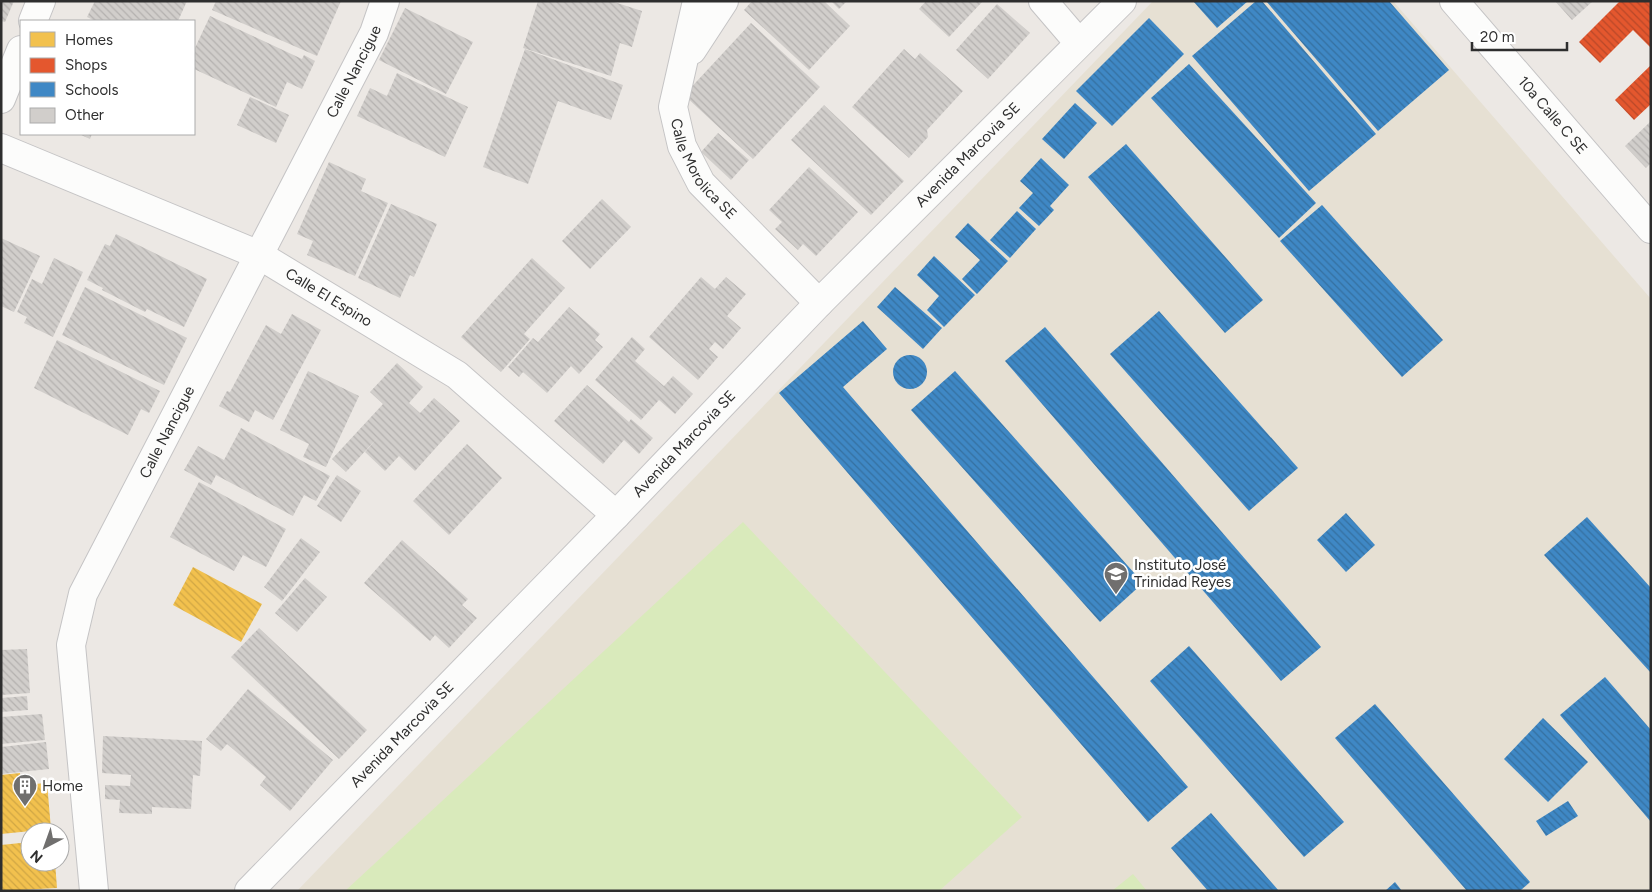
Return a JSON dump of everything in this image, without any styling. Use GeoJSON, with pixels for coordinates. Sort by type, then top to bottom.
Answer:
{"type":"FeatureCollection","features":[{"type":"Feature","properties":{"kind":"street"},"geometry":{"type":"LineString","coordinates":[[33,20],[41,1]]}},
{"type":"Feature","properties":{"kind":"street","name":"Calle Nancigue"},"geometry":{"type":"LineString","coordinates":[[94,891],[71,645],[83,594],[374,32],[385,1]]}},
{"type":"Feature","properties":{"kind":"street","name":"Calle Morolica SE"},"geometry":{"type":"LineString","coordinates":[[697,1],[673,107],[682,146],[701,183],[819,302]]}},
{"type":"Feature","properties":{"kind":"street"},"geometry":{"type":"LineString","coordinates":[[684,61],[724,1]]}},
{"type":"Feature","properties":{"kind":"street"},"geometry":{"type":"LineString","coordinates":[[1043,1],[1078,43]]}},
{"type":"Feature","properties":{"kind":"street","name":"Avenida Marcovia SE"},"geometry":{"type":"LineString","coordinates":[[249,891],[616,515],[819,302],[1122,1]]}},
{"type":"Feature","properties":{"kind":"street","name":"10a Calle C SE"},"geometry":{"type":"LineString","coordinates":[[1454,1],[1651,230]]}},
{"type":"Feature","properties":{"kind":"street"},"geometry":{"type":"LineString","coordinates":[[1,99],[20,52]]}},
{"type":"Feature","properties":{"kind":"street","name":"Calle El Espino"},"geometry":{"type":"LineString","coordinates":[[1,148],[259,255],[457,375],[616,515]]}},
{"type":"Feature","properties":{"kind":"shaded area","name":"Instituto José Trinidad Reyes"},"geometry":{"type":"Polygon","coordinates":[[[1153,1],[1393,1],[1651,299],[1651,891],[297,891],[1153,1]]]}},
{"type":"Feature","properties":{"kind":"green space"},"geometry":{"type":"Polygon","coordinates":[[[743,522],[1022,817],[939,891],[345,891],[743,522]]]}},
{"type":"Feature","properties":{"kind":"green space"},"geometry":{"type":"Polygon","coordinates":[[[1133,874],[1147,891],[1112,891],[1133,874]]]}},
{"type":"Feature","properties":{"kind":"building: Homes"},"geometry":{"type":"Polygon","coordinates":[[[193,567],[262,604],[241,642],[173,605],[193,567]]]}},
{"type":"Feature","properties":{"kind":"building: Homes","name":"Home"},"geometry":{"type":"Polygon","coordinates":[[[20,773],[21,785],[47,783],[50,822],[20,822],[20,832],[1,834],[1,775],[20,773]]]}},
{"type":"Feature","properties":{"kind":"building: Homes"},"geometry":{"type":"Polygon","coordinates":[[[20,843],[20,872],[56,872],[57,888],[1,891],[1,845],[20,843]]]}},
{"type":"Feature","properties":{"kind":"building: Shops"},"geometry":{"type":"Polygon","coordinates":[[[1620,1],[1651,1],[1651,48],[1633,30],[1600,63],[1579,42],[1620,1]]]}},
{"type":"Feature","properties":{"kind":"building: Shops"},"geometry":{"type":"Polygon","coordinates":[[[1651,65],[1651,104],[1634,120],[1615,100],[1651,65]]]}},
{"type":"Feature","properties":{"kind":"building: Schools"},"geometry":{"type":"Polygon","coordinates":[[[1193,1],[1248,1],[1217,28],[1193,1]]]}},
{"type":"Feature","properties":{"kind":"building: Schools"},"geometry":{"type":"Polygon","coordinates":[[[1256,1],[1262,1],[1376,134],[1309,191],[1192,56],[1256,1]]]}},
{"type":"Feature","properties":{"kind":"building: Schools"},"geometry":{"type":"Polygon","coordinates":[[[1266,1],[1389,1],[1449,70],[1378,131],[1266,1]]]}},
{"type":"Feature","properties":{"kind":"building: Schools"},"geometry":{"type":"Polygon","coordinates":[[[1149,18],[1184,54],[1112,126],[1076,91],[1149,18]]]}},
{"type":"Feature","properties":{"kind":"building: Schools"},"geometry":{"type":"Polygon","coordinates":[[[1189,64],[1316,203],[1279,238],[1151,98],[1189,64]]]}},
{"type":"Feature","properties":{"kind":"building: Schools"},"geometry":{"type":"Polygon","coordinates":[[[1075,103],[1097,123],[1064,159],[1042,139],[1075,103]]]}},
{"type":"Feature","properties":{"kind":"building: Schools"},"geometry":{"type":"Polygon","coordinates":[[[1126,144],[1263,300],[1225,333],[1088,177],[1126,144]]]}},
{"type":"Feature","properties":{"kind":"building: Schools"},"geometry":{"type":"Polygon","coordinates":[[[1041,158],[1069,185],[1050,206],[1054,210],[1039,226],[1019,208],[1033,193],[1020,181],[1041,158]]]}},
{"type":"Feature","properties":{"kind":"building: Schools"},"geometry":{"type":"Polygon","coordinates":[[[1322,205],[1443,340],[1402,377],[1280,241],[1322,205]]]}},
{"type":"Feature","properties":{"kind":"building: Schools"},"geometry":{"type":"Polygon","coordinates":[[[1017,211],[1036,229],[1010,258],[990,240],[1017,211]]]}},
{"type":"Feature","properties":{"kind":"building: Schools"},"geometry":{"type":"Polygon","coordinates":[[[968,223],[1008,261],[977,294],[962,279],[980,260],[955,237],[968,223]]]}},
{"type":"Feature","properties":{"kind":"building: Schools"},"geometry":{"type":"Polygon","coordinates":[[[934,256],[975,295],[944,327],[927,310],[939,296],[917,275],[934,256]]]}},
{"type":"Feature","properties":{"kind":"building: Schools"},"geometry":{"type":"Polygon","coordinates":[[[895,287],[942,328],[923,349],[877,307],[895,287]]]}},
{"type":"Feature","properties":{"kind":"building: Schools"},"geometry":{"type":"Polygon","coordinates":[[[1159,311],[1298,468],[1249,511],[1110,354],[1159,311]]]}},
{"type":"Feature","properties":{"kind":"building: Schools"},"geometry":{"type":"Polygon","coordinates":[[[863,321],[887,349],[843,387],[1188,787],[1148,822],[779,393],[863,321]]]}},
{"type":"Feature","properties":{"kind":"building: Schools"},"geometry":{"type":"Polygon","coordinates":[[[1045,327],[1321,647],[1281,681],[1005,361],[1045,327]]]}},
{"type":"Feature","properties":{"kind":"building: Schools"},"geometry":{"type":"Polygon","coordinates":[[[910,355],[922,360],[927,372],[922,384],[910,389],[898,384],[893,372],[898,360],[910,355]]]}},
{"type":"Feature","properties":{"kind":"building: Schools"},"geometry":{"type":"Polygon","coordinates":[[[955,371],[1143,583],[1100,622],[911,410],[955,371]]]}},
{"type":"Feature","properties":{"kind":"building: Schools"},"geometry":{"type":"Polygon","coordinates":[[[1346,513],[1375,545],[1346,572],[1317,540],[1346,513]]]}},
{"type":"Feature","properties":{"kind":"building: Schools"},"geometry":{"type":"Polygon","coordinates":[[[1587,517],[1651,588],[1651,673],[1544,555],[1587,517]]]}},
{"type":"Feature","properties":{"kind":"building: Schools"},"geometry":{"type":"Polygon","coordinates":[[[1189,646],[1344,822],[1304,857],[1150,681],[1189,646]]]}},
{"type":"Feature","properties":{"kind":"building: Schools"},"geometry":{"type":"Polygon","coordinates":[[[1605,677],[1651,730],[1651,822],[1560,715],[1605,677]]]}},
{"type":"Feature","properties":{"kind":"building: Schools"},"geometry":{"type":"Polygon","coordinates":[[[1375,704],[1530,882],[1520,891],[1467,891],[1335,738],[1375,704]]]}},
{"type":"Feature","properties":{"kind":"building: Schools"},"geometry":{"type":"Polygon","coordinates":[[[1543,718],[1588,762],[1548,802],[1504,759],[1543,718]]]}},
{"type":"Feature","properties":{"kind":"building: Schools"},"geometry":{"type":"Polygon","coordinates":[[[1568,801],[1578,816],[1546,836],[1536,821],[1568,801]]]}},
{"type":"Feature","properties":{"kind":"building: Schools"},"geometry":{"type":"Polygon","coordinates":[[[1211,813],[1279,891],[1208,891],[1171,848],[1211,813]]]}},
{"type":"Feature","properties":{"kind":"building: Schools"},"geometry":{"type":"Polygon","coordinates":[[[1395,882],[1402,891],[1385,891],[1395,882]]]}},
{"type":"Feature","properties":{"kind":"building: Other"},"geometry":{"type":"Polygon","coordinates":[[[1,1],[14,1],[5,22],[1,21],[1,1]]]}},
{"type":"Feature","properties":{"kind":"building: Other"},"geometry":{"type":"Polygon","coordinates":[[[95,1],[187,1],[178,20],[93,20],[87,17],[95,1]]]}},
{"type":"Feature","properties":{"kind":"building: Other"},"geometry":{"type":"Polygon","coordinates":[[[216,1],[341,1],[317,56],[212,10],[216,1]]]}},
{"type":"Feature","properties":{"kind":"building: Other"},"geometry":{"type":"Polygon","coordinates":[[[538,1],[611,1],[642,11],[632,47],[620,43],[611,76],[523,48],[538,1]]]}},
{"type":"Feature","properties":{"kind":"building: Other"},"geometry":{"type":"Polygon","coordinates":[[[752,1],[824,1],[850,26],[809,70],[744,10],[752,1]]]}},
{"type":"Feature","properties":{"kind":"building: Other"},"geometry":{"type":"Polygon","coordinates":[[[831,1],[847,1],[839,9],[831,1]]]}},
{"type":"Feature","properties":{"kind":"building: Other"},"geometry":{"type":"Polygon","coordinates":[[[926,1],[983,1],[949,37],[919,9],[926,1]]]}},
{"type":"Feature","properties":{"kind":"building: Other"},"geometry":{"type":"Polygon","coordinates":[[[1555,1],[1593,1],[1572,20],[1555,1]]]}},
{"type":"Feature","properties":{"kind":"building: Other"},"geometry":{"type":"Polygon","coordinates":[[[997,4],[1030,33],[988,79],[956,50],[997,4]]]}},
{"type":"Feature","properties":{"kind":"building: Other"},"geometry":{"type":"Polygon","coordinates":[[[405,8],[473,42],[446,94],[379,60],[405,8]]]}},
{"type":"Feature","properties":{"kind":"building: Other"},"geometry":{"type":"Polygon","coordinates":[[[210,16],[302,59],[304,55],[315,61],[302,89],[287,82],[276,107],[195,69],[195,48],[210,16]]]}},
{"type":"Feature","properties":{"kind":"building: Other"},"geometry":{"type":"Polygon","coordinates":[[[751,23],[820,87],[753,159],[684,95],[751,23]]]}},
{"type":"Feature","properties":{"kind":"building: Other"},"geometry":{"type":"Polygon","coordinates":[[[525,49],[623,85],[611,120],[558,101],[528,184],[483,167],[525,49]]]}},
{"type":"Feature","properties":{"kind":"building: Other"},"geometry":{"type":"Polygon","coordinates":[[[904,49],[915,59],[920,53],[963,91],[927,130],[928,137],[909,158],[852,107],[904,49]]]}},
{"type":"Feature","properties":{"kind":"building: Other"},"geometry":{"type":"Polygon","coordinates":[[[397,73],[468,107],[445,157],[357,116],[370,88],[387,96],[397,73]]]}},
{"type":"Feature","properties":{"kind":"building: Other"},"geometry":{"type":"Polygon","coordinates":[[[250,97],[289,115],[276,143],[237,125],[250,97]]]}},
{"type":"Feature","properties":{"kind":"building: Other"},"geometry":{"type":"Polygon","coordinates":[[[824,105],[904,181],[871,215],[791,140],[824,105]]]}},
{"type":"Feature","properties":{"kind":"building: Other"},"geometry":{"type":"Polygon","coordinates":[[[1651,121],[1651,163],[1646,168],[1625,146],[1651,121]]]}},
{"type":"Feature","properties":{"kind":"building: Other"},"geometry":{"type":"Polygon","coordinates":[[[718,133],[749,160],[731,180],[701,152],[718,133]]]}},
{"type":"Feature","properties":{"kind":"building: Other"},"geometry":{"type":"Polygon","coordinates":[[[81,135],[92,135],[90,139],[81,135]]]}},
{"type":"Feature","properties":{"kind":"building: Other"},"geometry":{"type":"Polygon","coordinates":[[[329,162],[366,179],[361,191],[388,203],[355,276],[307,255],[313,241],[297,234],[329,162]]]}},
{"type":"Feature","properties":{"kind":"building: Other"},"geometry":{"type":"Polygon","coordinates":[[[809,167],[858,212],[816,256],[803,244],[798,250],[775,229],[782,222],[769,210],[809,167]]]}},
{"type":"Feature","properties":{"kind":"building: Other"},"geometry":{"type":"Polygon","coordinates":[[[602,199],[631,227],[590,269],[562,241],[602,199]]]}},
{"type":"Feature","properties":{"kind":"building: Other"},"geometry":{"type":"Polygon","coordinates":[[[391,204],[437,224],[414,277],[410,275],[400,298],[358,278],[391,204]]]}},
{"type":"Feature","properties":{"kind":"building: Other"},"geometry":{"type":"Polygon","coordinates":[[[116,234],[207,279],[184,327],[147,309],[145,312],[102,290],[103,288],[87,280],[105,244],[110,246],[116,234]]]}},
{"type":"Feature","properties":{"kind":"building: Other"},"geometry":{"type":"Polygon","coordinates":[[[1,238],[40,256],[14,312],[1,306],[1,238]]]}},
{"type":"Feature","properties":{"kind":"building: Other"},"geometry":{"type":"Polygon","coordinates":[[[54,258],[83,272],[53,337],[24,323],[27,317],[17,312],[32,279],[42,284],[54,258]]]}},
{"type":"Feature","properties":{"kind":"building: Other"},"geometry":{"type":"Polygon","coordinates":[[[532,258],[565,288],[524,334],[530,339],[501,372],[461,337],[532,258]]]}},
{"type":"Feature","properties":{"kind":"building: Other"},"geometry":{"type":"Polygon","coordinates":[[[701,277],[715,289],[726,277],[746,294],[727,316],[741,328],[723,349],[715,342],[709,349],[718,357],[698,380],[649,337],[701,277]]]}},
{"type":"Feature","properties":{"kind":"building: Other"},"geometry":{"type":"Polygon","coordinates":[[[85,287],[187,338],[164,385],[62,335],[85,287]]]}},
{"type":"Feature","properties":{"kind":"building: Other"},"geometry":{"type":"Polygon","coordinates":[[[569,307],[600,334],[595,340],[603,347],[579,374],[571,366],[547,393],[523,372],[519,377],[508,367],[533,338],[538,342],[569,307]]]}},
{"type":"Feature","properties":{"kind":"building: Other"},"geometry":{"type":"Polygon","coordinates":[[[292,314],[321,330],[273,420],[255,410],[249,422],[219,406],[227,391],[230,392],[266,325],[281,334],[292,314]]]}},
{"type":"Feature","properties":{"kind":"building: Other"},"geometry":{"type":"Polygon","coordinates":[[[632,337],[645,349],[635,361],[664,386],[673,376],[693,394],[675,414],[659,400],[641,420],[595,380],[632,337]]]}},
{"type":"Feature","properties":{"kind":"building: Other"},"geometry":{"type":"Polygon","coordinates":[[[57,340],[160,391],[149,413],[141,409],[128,435],[34,388],[57,340]]]}},
{"type":"Feature","properties":{"kind":"building: Other"},"geometry":{"type":"Polygon","coordinates":[[[397,363],[423,387],[409,403],[420,413],[434,398],[460,421],[415,471],[399,456],[385,471],[365,452],[379,436],[346,472],[332,459],[383,404],[370,392],[397,363]]]}},
{"type":"Feature","properties":{"kind":"building: Other"},"geometry":{"type":"Polygon","coordinates":[[[308,371],[359,396],[326,467],[303,457],[309,444],[280,430],[308,371]]]}},
{"type":"Feature","properties":{"kind":"building: Other"},"geometry":{"type":"Polygon","coordinates":[[[587,385],[629,422],[631,419],[653,438],[639,454],[624,440],[603,464],[554,421],[587,385]]]}},
{"type":"Feature","properties":{"kind":"building: Other"},"geometry":{"type":"Polygon","coordinates":[[[241,428],[330,476],[316,501],[304,495],[293,516],[216,475],[211,485],[184,470],[198,446],[224,460],[241,428]]]}},
{"type":"Feature","properties":{"kind":"building: Other"},"geometry":{"type":"Polygon","coordinates":[[[467,444],[502,478],[449,535],[413,501],[467,444]]]}},
{"type":"Feature","properties":{"kind":"building: Other"},"geometry":{"type":"Polygon","coordinates":[[[337,475],[361,491],[341,522],[317,506],[337,475]]]}},
{"type":"Feature","properties":{"kind":"building: Other"},"geometry":{"type":"Polygon","coordinates":[[[199,482],[286,529],[266,567],[243,555],[234,571],[170,537],[199,482]]]}},
{"type":"Feature","properties":{"kind":"building: Other"},"geometry":{"type":"Polygon","coordinates":[[[301,538],[320,552],[282,601],[264,587],[301,538]]]}},
{"type":"Feature","properties":{"kind":"building: Other"},"geometry":{"type":"Polygon","coordinates":[[[402,540],[468,599],[462,605],[477,618],[449,648],[435,635],[430,641],[364,583],[402,540]]]}},
{"type":"Feature","properties":{"kind":"building: Other"},"geometry":{"type":"Polygon","coordinates":[[[305,578],[327,597],[297,632],[275,613],[305,578]]]}},
{"type":"Feature","properties":{"kind":"building: Other"},"geometry":{"type":"Polygon","coordinates":[[[259,628],[367,730],[339,759],[231,657],[259,628]]]}},
{"type":"Feature","properties":{"kind":"building: Other"},"geometry":{"type":"Polygon","coordinates":[[[27,649],[30,693],[1,695],[1,650],[27,649]]]}},
{"type":"Feature","properties":{"kind":"building: Other"},"geometry":{"type":"Polygon","coordinates":[[[248,689],[333,760],[290,811],[260,785],[266,777],[227,744],[221,751],[206,739],[248,689]]]}},
{"type":"Feature","properties":{"kind":"building: Other"},"geometry":{"type":"Polygon","coordinates":[[[27,696],[28,710],[1,712],[1,698],[27,696]]]}},
{"type":"Feature","properties":{"kind":"building: Other"},"geometry":{"type":"Polygon","coordinates":[[[42,714],[45,740],[1,744],[1,717],[42,714]]]}},
{"type":"Feature","properties":{"kind":"building: Other"},"geometry":{"type":"Polygon","coordinates":[[[103,736],[202,741],[200,776],[193,775],[191,809],[152,807],[152,814],[119,813],[120,800],[105,799],[105,785],[130,786],[131,775],[102,773],[103,736]]]}},
{"type":"Feature","properties":{"kind":"building: Other"},"geometry":{"type":"Polygon","coordinates":[[[46,742],[49,769],[1,774],[1,747],[46,742]]]}},
{"type":"Feature","properties":{"kind":"place","name":"Instituto José Trinidad Reyes"},"geometry":{"type":"Point","coordinates":[1116,595]}},
{"type":"Feature","properties":{"kind":"place","name":"Home"},"geometry":{"type":"Point","coordinates":[25,807]}}]}
